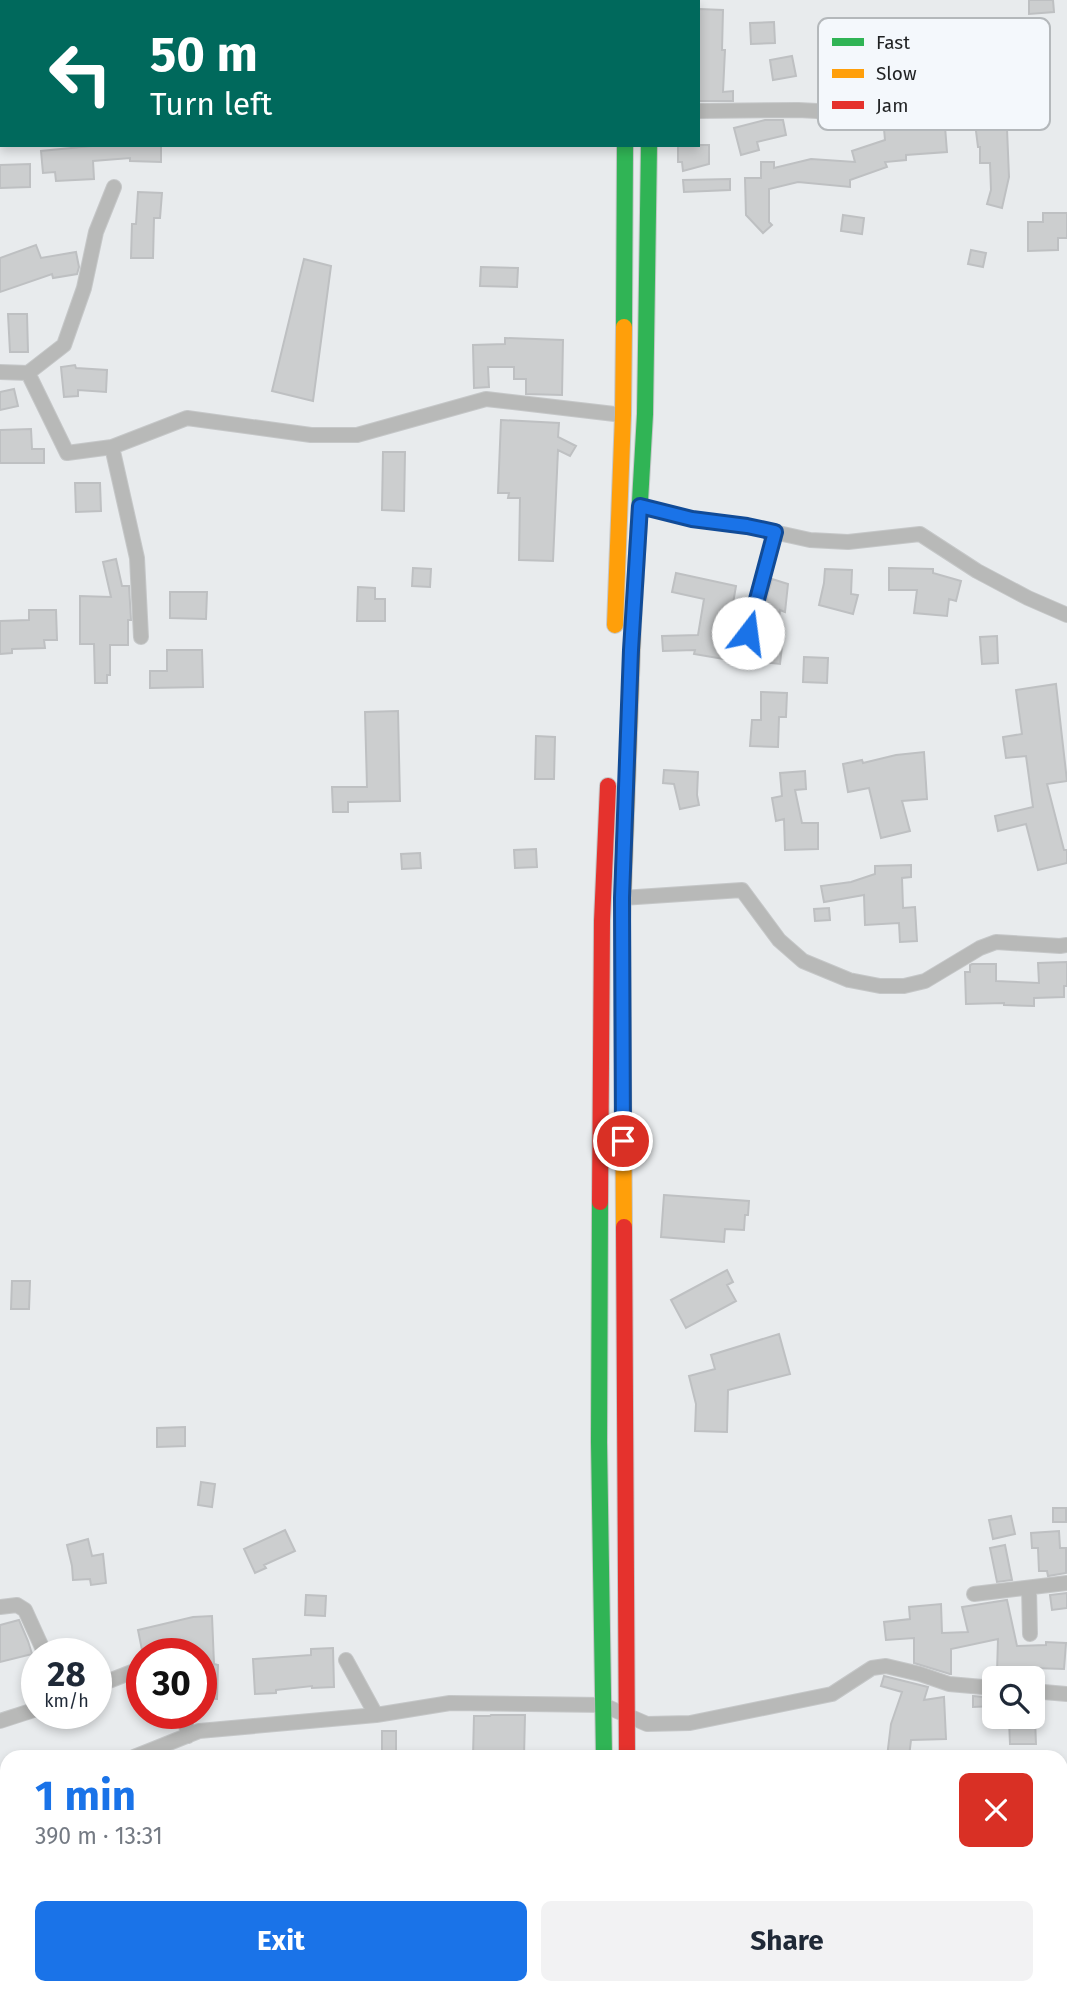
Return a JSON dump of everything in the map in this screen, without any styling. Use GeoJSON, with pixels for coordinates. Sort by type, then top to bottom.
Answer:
{"type":"FeatureCollection","features":[{"type":"Feature","properties":{"kind":"highway"},"geometry":{"type":"LineString","coordinates":[[614,635],[623,415],[625,147]]}},
{"type":"Feature","properties":{"kind":"highway"},"geometry":{"type":"LineString","coordinates":[[627,1750],[622,898],[631,650],[645,414],[649,147]]}},
{"type":"Feature","properties":{"kind":"highway"},"geometry":{"type":"LineString","coordinates":[[604,1750],[599,1442],[602,921],[608,771]]}},
{"type":"Feature","properties":{"kind":"street"},"geometry":{"type":"LineString","coordinates":[[700,111],[818,111]]}},
{"type":"Feature","properties":{"kind":"street"},"geometry":{"type":"LineString","coordinates":[[0,372],[29,373],[64,345],[84,288],[96,232],[114,187]]}},
{"type":"Feature","properties":{"kind":"street"},"geometry":{"type":"LineString","coordinates":[[29,373],[67,453],[113,447],[187,418],[312,435],[357,435],[486,399],[623,415]]}},
{"type":"Feature","properties":{"kind":"street"},"geometry":{"type":"LineString","coordinates":[[113,447],[136,558],[141,637]]}},
{"type":"Feature","properties":{"kind":"street"},"geometry":{"type":"LineString","coordinates":[[640,506],[692,519],[747,526],[810,540],[848,542],[920,534],[977,571],[1067,615]]}},
{"type":"Feature","properties":{"kind":"street"},"geometry":{"type":"LineString","coordinates":[[748,633],[775,532]]}},
{"type":"Feature","properties":{"kind":"street"},"geometry":{"type":"LineString","coordinates":[[622,898],[741,890],[779,940],[803,961],[849,980],[880,986],[904,986],[925,981],[980,948],[996,942],[1059,946],[1067,944]]}},
{"type":"Feature","properties":{"kind":"street"},"geometry":{"type":"LineString","coordinates":[[974,1594],[1067,1583]]}},
{"type":"Feature","properties":{"kind":"street"},"geometry":{"type":"LineString","coordinates":[[1029,1588],[1030,1634]]}},
{"type":"Feature","properties":{"kind":"street"},"geometry":{"type":"LineString","coordinates":[[0,1607],[18,1605],[25,1610],[38,1638]]}},
{"type":"Feature","properties":{"kind":"street"},"geometry":{"type":"LineString","coordinates":[[346,1660],[376,1715]]}},
{"type":"Feature","properties":{"kind":"street"},"geometry":{"type":"LineString","coordinates":[[167,1750],[199,1731],[376,1715],[450,1703],[603,1705],[647,1724],[691,1723],[832,1694],[872,1668],[886,1666],[949,1684],[982,1687]]}},
{"type":"Feature","properties":{"kind":"street"},"geometry":{"type":"LineString","coordinates":[[1045,1692],[1067,1694]]}},
{"type":"Feature","properties":{"kind":"street"},"geometry":{"type":"LineString","coordinates":[[0,1721],[21,1714]]}},
{"type":"Feature","properties":{"kind":"street"},"geometry":{"type":"LineString","coordinates":[[187,1729],[188,1736]]}},
{"type":"Feature","properties":{"kind":"building"},"geometry":{"type":"Polygon","coordinates":[[[1029,0],[1053,0],[1054,12],[1029,14],[1029,0]]]}},
{"type":"Feature","properties":{"kind":"building"},"geometry":{"type":"Polygon","coordinates":[[[700,9],[723,10],[723,92],[733,91],[733,101],[700,101],[700,9]]]}},
{"type":"Feature","properties":{"kind":"building"},"geometry":{"type":"Polygon","coordinates":[[[774,22],[775,43],[751,44],[750,23],[774,22]]]}},
{"type":"Feature","properties":{"kind":"building"},"geometry":{"type":"Polygon","coordinates":[[[792,56],[796,76],[773,80],[770,60],[792,56]]]}},
{"type":"Feature","properties":{"kind":"building"},"geometry":{"type":"Polygon","coordinates":[[[765,120],[783,120],[786,135],[757,142],[759,150],[741,155],[734,128],[765,120]]]}},
{"type":"Feature","properties":{"kind":"building"},"geometry":{"type":"Polygon","coordinates":[[[884,130],[945,130],[947,152],[906,155],[906,160],[885,162],[887,167],[850,180],[850,187],[798,182],[769,189],[769,222],[772,225],[763,233],[746,215],[745,178],[761,178],[761,162],[774,162],[774,168],[811,159],[855,162],[852,151],[885,140],[884,130]]]}},
{"type":"Feature","properties":{"kind":"building"},"geometry":{"type":"Polygon","coordinates":[[[976,130],[1007,130],[1009,177],[1002,208],[987,204],[991,190],[990,163],[980,163],[976,130]]]}},
{"type":"Feature","properties":{"kind":"building"},"geometry":{"type":"Polygon","coordinates":[[[709,145],[709,164],[683,171],[682,162],[678,162],[678,147],[709,145]]]}},
{"type":"Feature","properties":{"kind":"building"},"geometry":{"type":"Polygon","coordinates":[[[82,147],[161,147],[161,162],[130,161],[130,158],[93,161],[94,179],[56,181],[55,172],[43,173],[41,151],[82,147]]]}},
{"type":"Feature","properties":{"kind":"building"},"geometry":{"type":"Polygon","coordinates":[[[30,164],[30,187],[0,188],[0,165],[30,164]]]}},
{"type":"Feature","properties":{"kind":"building"},"geometry":{"type":"Polygon","coordinates":[[[730,179],[730,190],[684,192],[683,180],[730,179]]]}},
{"type":"Feature","properties":{"kind":"building"},"geometry":{"type":"Polygon","coordinates":[[[138,192],[162,193],[160,218],[154,218],[153,258],[131,258],[132,224],[136,224],[138,192]]]}},
{"type":"Feature","properties":{"kind":"building"},"geometry":{"type":"Polygon","coordinates":[[[1043,213],[1067,213],[1067,238],[1058,238],[1058,250],[1028,251],[1028,222],[1043,222],[1043,213]]]}},
{"type":"Feature","properties":{"kind":"building"},"geometry":{"type":"Polygon","coordinates":[[[843,215],[864,218],[862,234],[841,231],[843,215]]]}},
{"type":"Feature","properties":{"kind":"building"},"geometry":{"type":"Polygon","coordinates":[[[36,245],[41,258],[76,252],[79,267],[77,274],[53,278],[52,274],[0,292],[0,258],[36,245]]]}},
{"type":"Feature","properties":{"kind":"building"},"geometry":{"type":"Polygon","coordinates":[[[971,250],[986,253],[983,267],[968,264],[971,250]]]}},
{"type":"Feature","properties":{"kind":"building"},"geometry":{"type":"Polygon","coordinates":[[[304,259],[331,266],[313,401],[272,391],[304,259]]]}},
{"type":"Feature","properties":{"kind":"building"},"geometry":{"type":"Polygon","coordinates":[[[481,267],[518,268],[517,287],[480,286],[481,267]]]}},
{"type":"Feature","properties":{"kind":"building"},"geometry":{"type":"Polygon","coordinates":[[[8,314],[27,314],[28,352],[10,352],[8,314]]]}},
{"type":"Feature","properties":{"kind":"building"},"geometry":{"type":"Polygon","coordinates":[[[505,338],[563,340],[562,395],[526,394],[526,379],[514,379],[514,367],[488,367],[489,387],[474,388],[473,345],[505,344],[505,338]]]}},
{"type":"Feature","properties":{"kind":"building"},"geometry":{"type":"Polygon","coordinates":[[[75,365],[76,368],[107,370],[106,392],[78,390],[78,396],[64,397],[61,367],[75,365]]]}},
{"type":"Feature","properties":{"kind":"building"},"geometry":{"type":"Polygon","coordinates":[[[14,389],[18,406],[0,410],[0,392],[14,389]]]}},
{"type":"Feature","properties":{"kind":"building"},"geometry":{"type":"Polygon","coordinates":[[[501,420],[559,423],[558,437],[576,446],[570,456],[558,450],[553,561],[519,560],[520,498],[508,498],[509,493],[498,493],[501,420]]]}},
{"type":"Feature","properties":{"kind":"building"},"geometry":{"type":"Polygon","coordinates":[[[31,429],[32,449],[44,449],[44,463],[0,463],[0,430],[31,429]]]}},
{"type":"Feature","properties":{"kind":"building"},"geometry":{"type":"Polygon","coordinates":[[[383,452],[405,452],[404,511],[382,510],[383,452]]]}},
{"type":"Feature","properties":{"kind":"building"},"geometry":{"type":"Polygon","coordinates":[[[75,483],[100,483],[101,511],[76,512],[75,483]]]}},
{"type":"Feature","properties":{"kind":"building"},"geometry":{"type":"Polygon","coordinates":[[[116,559],[122,586],[129,586],[131,620],[128,620],[128,645],[110,645],[110,675],[107,675],[107,683],[95,683],[94,644],[80,644],[80,596],[111,597],[103,562],[116,559]]]}},
{"type":"Feature","properties":{"kind":"building"},"geometry":{"type":"Polygon","coordinates":[[[413,568],[431,569],[430,587],[412,586],[413,568]]]}},
{"type":"Feature","properties":{"kind":"building"},"geometry":{"type":"Polygon","coordinates":[[[889,568],[933,569],[933,573],[961,581],[956,601],[949,599],[947,616],[914,613],[917,590],[889,590],[889,568]]]}},
{"type":"Feature","properties":{"kind":"building"},"geometry":{"type":"Polygon","coordinates":[[[825,569],[852,570],[851,594],[858,595],[853,614],[819,605],[825,569]]]}},
{"type":"Feature","properties":{"kind":"building"},"geometry":{"type":"Polygon","coordinates":[[[676,573],[736,586],[732,609],[739,610],[730,660],[694,654],[695,650],[663,651],[662,636],[698,635],[704,599],[672,592],[676,573]]]}},
{"type":"Feature","properties":{"kind":"building"},"geometry":{"type":"Polygon","coordinates":[[[772,579],[788,584],[785,612],[780,610],[777,638],[783,638],[780,664],[752,661],[754,640],[772,579]]]}},
{"type":"Feature","properties":{"kind":"building"},"geometry":{"type":"Polygon","coordinates":[[[358,587],[375,588],[375,599],[385,599],[385,621],[357,621],[358,587]]]}},
{"type":"Feature","properties":{"kind":"building"},"geometry":{"type":"Polygon","coordinates":[[[170,592],[207,592],[206,619],[170,618],[170,592]]]}},
{"type":"Feature","properties":{"kind":"building"},"geometry":{"type":"Polygon","coordinates":[[[29,610],[56,610],[57,640],[44,640],[45,648],[12,649],[12,653],[0,654],[0,621],[29,620],[29,610]]]}},
{"type":"Feature","properties":{"kind":"building"},"geometry":{"type":"Polygon","coordinates":[[[997,636],[998,663],[982,664],[980,637],[997,636]]]}},
{"type":"Feature","properties":{"kind":"building"},"geometry":{"type":"Polygon","coordinates":[[[167,650],[202,650],[203,687],[150,688],[150,671],[167,671],[167,650]]]}},
{"type":"Feature","properties":{"kind":"building"},"geometry":{"type":"Polygon","coordinates":[[[804,657],[828,658],[827,683],[803,682],[804,657]]]}},
{"type":"Feature","properties":{"kind":"building"},"geometry":{"type":"Polygon","coordinates":[[[1056,684],[1067,781],[1047,784],[1064,850],[1067,850],[1067,863],[1038,870],[1026,824],[998,831],[995,816],[1033,807],[1026,756],[1006,758],[1003,737],[1022,734],[1016,690],[1056,684]]]}},
{"type":"Feature","properties":{"kind":"building"},"geometry":{"type":"Polygon","coordinates":[[[761,692],[787,693],[786,717],[779,717],[778,747],[750,746],[752,720],[761,720],[761,692]]]}},
{"type":"Feature","properties":{"kind":"building"},"geometry":{"type":"Polygon","coordinates":[[[398,711],[400,801],[348,802],[348,812],[333,812],[332,787],[367,787],[365,712],[398,711]]]}},
{"type":"Feature","properties":{"kind":"building"},"geometry":{"type":"Polygon","coordinates":[[[536,736],[555,737],[554,779],[535,779],[536,736]]]}},
{"type":"Feature","properties":{"kind":"building"},"geometry":{"type":"Polygon","coordinates":[[[924,752],[927,799],[902,801],[910,831],[881,838],[869,788],[848,792],[843,764],[924,752]]]}},
{"type":"Feature","properties":{"kind":"building"},"geometry":{"type":"Polygon","coordinates":[[[664,770],[698,772],[699,805],[680,809],[674,784],[663,783],[664,770]]]}},
{"type":"Feature","properties":{"kind":"building"},"geometry":{"type":"Polygon","coordinates":[[[805,771],[806,789],[795,790],[802,823],[818,823],[818,849],[785,850],[784,819],[776,821],[772,798],[782,796],[780,773],[805,771]]]}},
{"type":"Feature","properties":{"kind":"building"},"geometry":{"type":"Polygon","coordinates":[[[536,849],[537,867],[515,868],[514,850],[536,849]]]}},
{"type":"Feature","properties":{"kind":"building"},"geometry":{"type":"Polygon","coordinates":[[[420,853],[421,868],[402,869],[401,854],[420,853]]]}},
{"type":"Feature","properties":{"kind":"building"},"geometry":{"type":"Polygon","coordinates":[[[911,865],[911,877],[902,878],[903,908],[915,907],[917,941],[900,942],[899,923],[865,925],[864,895],[824,902],[821,886],[851,882],[875,874],[875,866],[911,865]]]}},
{"type":"Feature","properties":{"kind":"building"},"geometry":{"type":"Polygon","coordinates":[[[829,908],[830,920],[815,921],[814,909],[829,908]]]}},
{"type":"Feature","properties":{"kind":"building"},"geometry":{"type":"Polygon","coordinates":[[[1067,962],[1064,997],[1034,998],[1034,1006],[1004,1003],[966,1004],[965,972],[970,972],[972,964],[996,964],[996,981],[1039,983],[1038,963],[1067,962]]]}},
{"type":"Feature","properties":{"kind":"building"},"geometry":{"type":"Polygon","coordinates":[[[664,1195],[749,1201],[744,1230],[725,1229],[724,1242],[661,1237],[664,1195]]]}},
{"type":"Feature","properties":{"kind":"building"},"geometry":{"type":"Polygon","coordinates":[[[727,1270],[733,1282],[727,1285],[736,1301],[686,1328],[671,1300],[727,1270]]]}},
{"type":"Feature","properties":{"kind":"building"},"geometry":{"type":"Polygon","coordinates":[[[12,1281],[30,1281],[29,1309],[11,1309],[12,1281]]]}},
{"type":"Feature","properties":{"kind":"building"},"geometry":{"type":"Polygon","coordinates":[[[779,1334],[790,1374],[728,1390],[727,1432],[695,1431],[696,1404],[689,1376],[715,1369],[711,1355],[779,1334]]]}},
{"type":"Feature","properties":{"kind":"building"},"geometry":{"type":"Polygon","coordinates":[[[185,1427],[185,1446],[157,1447],[157,1428],[185,1427]]]}},
{"type":"Feature","properties":{"kind":"building"},"geometry":{"type":"Polygon","coordinates":[[[201,1482],[215,1484],[212,1507],[198,1505],[201,1482]]]}},
{"type":"Feature","properties":{"kind":"building"},"geometry":{"type":"Polygon","coordinates":[[[1053,1508],[1066,1508],[1066,1522],[1053,1522],[1053,1508]]]}},
{"type":"Feature","properties":{"kind":"building"},"geometry":{"type":"Polygon","coordinates":[[[1011,1516],[1015,1534],[993,1539],[989,1520],[1011,1516]]]}},
{"type":"Feature","properties":{"kind":"building"},"geometry":{"type":"Polygon","coordinates":[[[285,1530],[295,1551],[264,1565],[266,1568],[255,1573],[244,1549],[285,1530]]]}},
{"type":"Feature","properties":{"kind":"building"},"geometry":{"type":"Polygon","coordinates":[[[1059,1531],[1060,1548],[1066,1548],[1066,1573],[1048,1576],[1047,1571],[1039,1571],[1038,1548],[1032,1548],[1031,1533],[1059,1531]]]}},
{"type":"Feature","properties":{"kind":"building"},"geometry":{"type":"Polygon","coordinates":[[[88,1539],[92,1556],[103,1554],[106,1583],[91,1585],[90,1579],[73,1580],[67,1545],[88,1539]]]}},
{"type":"Feature","properties":{"kind":"building"},"geometry":{"type":"Polygon","coordinates":[[[1005,1545],[1012,1580],[997,1582],[990,1548],[1005,1545]]]}},
{"type":"Feature","properties":{"kind":"building"},"geometry":{"type":"Polygon","coordinates":[[[1067,1593],[1067,1608],[1052,1610],[1050,1595],[1067,1593]]]}},
{"type":"Feature","properties":{"kind":"building"},"geometry":{"type":"Polygon","coordinates":[[[306,1595],[326,1596],[325,1616],[305,1615],[306,1595]]]}},
{"type":"Feature","properties":{"kind":"building"},"geometry":{"type":"Polygon","coordinates":[[[1007,1600],[1017,1646],[1046,1645],[1046,1642],[1066,1643],[1064,1669],[1045,1668],[1045,1666],[997,1666],[998,1639],[951,1649],[950,1674],[914,1663],[914,1638],[886,1640],[884,1622],[910,1619],[909,1607],[941,1604],[942,1633],[968,1632],[962,1607],[1007,1600]]]}},
{"type":"Feature","properties":{"kind":"building"},"geometry":{"type":"Polygon","coordinates":[[[212,1616],[213,1638],[140,1638],[138,1630],[193,1617],[212,1616]]]}},
{"type":"Feature","properties":{"kind":"building"},"geometry":{"type":"Polygon","coordinates":[[[19,1620],[27,1638],[21,1638],[21,1657],[0,1662],[0,1625],[19,1620]]]}},
{"type":"Feature","properties":{"kind":"building"},"geometry":{"type":"Polygon","coordinates":[[[333,1648],[334,1687],[312,1686],[255,1694],[253,1659],[311,1655],[311,1649],[333,1648]]]}},
{"type":"Feature","properties":{"kind":"building"},"geometry":{"type":"Polygon","coordinates":[[[884,1676],[928,1687],[924,1700],[944,1697],[946,1739],[911,1740],[910,1750],[888,1750],[891,1724],[902,1692],[881,1686],[884,1676]]]}},
{"type":"Feature","properties":{"kind":"building"},"geometry":{"type":"Polygon","coordinates":[[[973,1696],[982,1697],[982,1707],[973,1707],[973,1696]]]}},
{"type":"Feature","properties":{"kind":"building"},"geometry":{"type":"Polygon","coordinates":[[[525,1715],[524,1750],[473,1750],[474,1716],[525,1715]]]}},
{"type":"Feature","properties":{"kind":"building"},"geometry":{"type":"Polygon","coordinates":[[[1009,1729],[1035,1729],[1036,1744],[1010,1744],[1009,1729]]]}},
{"type":"Feature","properties":{"kind":"building"},"geometry":{"type":"Polygon","coordinates":[[[382,1731],[396,1731],[396,1750],[382,1750],[382,1731]]]}},
{"type":"Feature","properties":{"kind":"traffic: fast"},"geometry":{"type":"LineString","coordinates":[[624,327],[625,147]]}},
{"type":"Feature","properties":{"kind":"traffic: fast"},"geometry":{"type":"LineString","coordinates":[[633,624],[645,414],[649,147]]}},
{"type":"Feature","properties":{"kind":"traffic: fast"},"geometry":{"type":"LineString","coordinates":[[600,1202],[599,1442],[604,1750]]}},
{"type":"Feature","properties":{"kind":"traffic: slow"},"geometry":{"type":"LineString","coordinates":[[615,625],[624,327]]}},
{"type":"Feature","properties":{"kind":"traffic: slow"},"geometry":{"type":"LineString","coordinates":[[624,1227],[622,920],[633,624]]}},
{"type":"Feature","properties":{"kind":"traffic: jam"},"geometry":{"type":"LineString","coordinates":[[600,1202],[602,921],[608,786]]}},
{"type":"Feature","properties":{"kind":"traffic: jam"},"geometry":{"type":"LineString","coordinates":[[624,1227],[627,1750]]}},
{"type":"Feature","properties":{"kind":"route"},"geometry":{"type":"LineString","coordinates":[[623,1141],[622,898],[631,650],[640,506],[692,519],[775,532],[748,633]]}}]}
